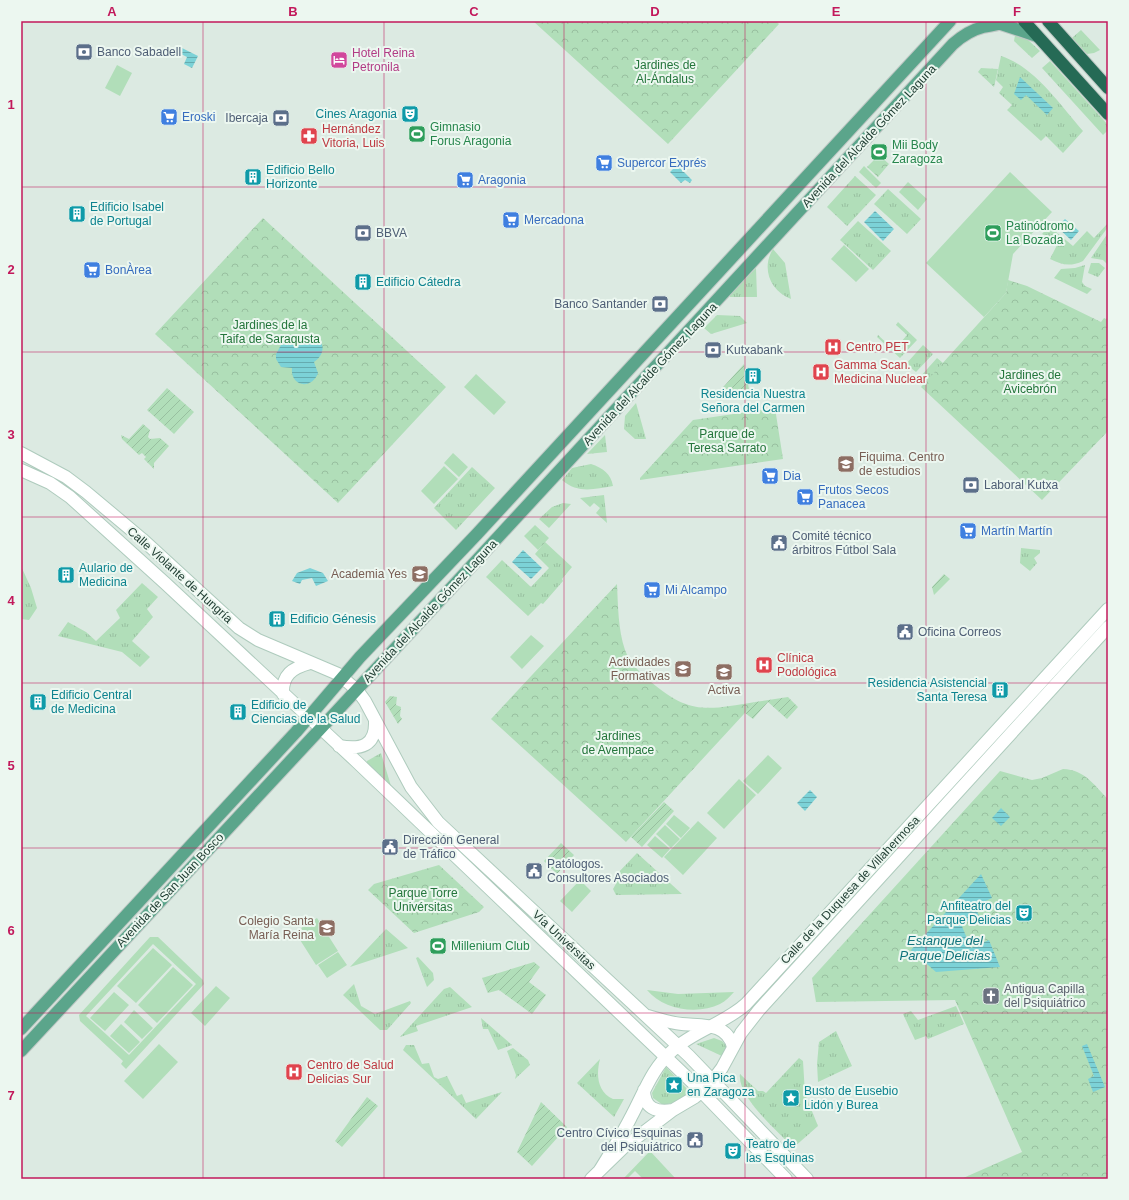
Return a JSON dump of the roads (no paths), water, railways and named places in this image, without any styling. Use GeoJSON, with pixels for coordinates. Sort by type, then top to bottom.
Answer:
{"type":"FeatureCollection","features":[{"type":"Feature","properties":{"kind":"highway"},"geometry":{"type":"LineString","coordinates":[[1024,21],[1108,114]]}},
{"type":"Feature","properties":{"kind":"highway"},"geometry":{"type":"LineString","coordinates":[[1048,21],[1108,88]]}},
{"type":"Feature","properties":{"kind":"main road","name":"Avenida del Alcalde Gómez Laguna"},"geometry":{"type":"LineString","coordinates":[[314,723],[346,679],[950,21]]}},
{"type":"Feature","properties":{"kind":"main road"},"geometry":{"type":"LineString","coordinates":[[971,21],[985,27]]}},
{"type":"Feature","properties":{"kind":"main road","name":"Avenida del Alcalde Gómez Laguna"},"geometry":{"type":"LineString","coordinates":[[314,723],[357,690],[953,44],[967,33],[1004,23]]}},
{"type":"Feature","properties":{"kind":"main road"},"geometry":{"type":"LineString","coordinates":[[1004,23],[1037,36]]}},
{"type":"Feature","properties":{"kind":"main road","name":"Calle Violante de Hungría"},"geometry":{"type":"LineString","coordinates":[[21,453],[66,477],[86,492],[142,539],[239,628],[258,640],[310,663],[328,669],[346,679]]}},
{"type":"Feature","properties":{"kind":"main road","name":"Calle Violante de Hungría"},"geometry":{"type":"LineString","coordinates":[[21,470],[50,483],[78,503],[314,723]]}},
{"type":"Feature","properties":{"kind":"main road","name":"Calle de la Duquesa de Villahermosa"},"geometry":{"type":"LineString","coordinates":[[600,1170],[619,1140],[652,1074],[665,1057],[678,1045],[728,1019],[746,1004],[1108,609]]}},
{"type":"Feature","properties":{"kind":"main road","name":"Calle de la Duquesa de Villahermosa"},"geometry":{"type":"LineString","coordinates":[[591,1179],[623,1148],[672,1110],[702,1092],[722,1068],[733,1047],[759,1010],[1108,627]]}},
{"type":"Feature","properties":{"kind":"main road"},"geometry":{"type":"LineString","coordinates":[[283,694],[283,685],[287,674],[297,667],[310,663]]}},
{"type":"Feature","properties":{"kind":"main road","name":"Vía Univérsitas"},"geometry":{"type":"LineString","coordinates":[[346,679],[365,701],[411,786],[438,822],[678,1045],[807,1179]]}},
{"type":"Feature","properties":{"kind":"main road"},"geometry":{"type":"LineString","coordinates":[[339,746],[359,747],[369,742],[374,736],[375,721]]}},
{"type":"Feature","properties":{"kind":"main road","name":"Vía Univérsitas"},"geometry":{"type":"LineString","coordinates":[[314,723],[702,1092],[786,1179]]}},
{"type":"Feature","properties":{"kind":"main road","name":"Avenida de San Juan Bosco"},"geometry":{"type":"LineString","coordinates":[[21,1029],[314,723]]}},
{"type":"Feature","properties":{"kind":"main road","name":"Avenida de San Juan Bosco"},"geometry":{"type":"LineString","coordinates":[[21,1051],[314,723]]}},
{"type":"Feature","properties":{"kind":"main road"},"geometry":{"type":"LineString","coordinates":[[646,1016],[680,1023],[714,1026],[722,1029],[728,1035],[733,1047]]}},
{"type":"Feature","properties":{"kind":"main road"},"geometry":{"type":"LineString","coordinates":[[644,1090],[646,1100],[651,1108],[658,1111],[672,1110]]}},
{"type":"Feature","properties":{"kind":"water"},"geometry":{"type":"Polygon","coordinates":[[[180,47],[198,56],[192,68],[184,64],[187,57],[177,52],[180,47]]]}},
{"type":"Feature","properties":{"kind":"water"},"geometry":{"type":"Polygon","coordinates":[[[1020,77],[1053,108],[1047,115],[1026,95],[1021,100],[1014,94],[1020,77]]]}},
{"type":"Feature","properties":{"kind":"water"},"geometry":{"type":"Polygon","coordinates":[[[677,165],[692,180],[690,183],[685,180],[681,183],[670,172],[677,165]]]}},
{"type":"Feature","properties":{"kind":"water"},"geometry":{"type":"Polygon","coordinates":[[[875,211],[894,229],[883,241],[864,222],[875,211]]]}},
{"type":"Feature","properties":{"kind":"water"},"geometry":{"type":"Polygon","coordinates":[[[1065,219],[1079,231],[1071,240],[1057,227],[1065,219]]]}},
{"type":"Feature","properties":{"kind":"water"},"geometry":{"type":"Polygon","coordinates":[[[309,336],[318,339],[322,346],[322,351],[321,355],[314,362],[318,373],[315,378],[307,384],[302,384],[294,379],[292,368],[281,367],[276,359],[276,354],[281,345],[293,343],[297,346],[299,341],[309,336]]]}},
{"type":"Feature","properties":{"kind":"water"},"geometry":{"type":"Polygon","coordinates":[[[523,550],[542,568],[531,579],[512,562],[523,550]]]}},
{"type":"Feature","properties":{"kind":"water"},"geometry":{"type":"Polygon","coordinates":[[[310,568],[323,573],[328,581],[316,586],[312,578],[302,580],[300,584],[292,581],[297,573],[310,568]]]}},
{"type":"Feature","properties":{"kind":"water"},"geometry":{"type":"Polygon","coordinates":[[[810,790],[817,797],[805,811],[797,803],[810,790]]]}},
{"type":"Feature","properties":{"kind":"water"},"geometry":{"type":"Polygon","coordinates":[[[1001,808],[1010,817],[1001,826],[992,818],[1001,808]]]}},
{"type":"Feature","properties":{"kind":"water","name":"Estanque del Parque Delicias"},"geometry":{"type":"Polygon","coordinates":[[[981,874],[992,898],[975,906],[979,916],[961,924],[971,948],[989,940],[1000,967],[936,972],[911,950],[981,874]]]}},
{"type":"Feature","properties":{"kind":"water"},"geometry":{"type":"Polygon","coordinates":[[[1087,1044],[1105,1087],[1093,1092],[1088,1079],[1094,1076],[1082,1046],[1087,1044]]]}},
{"type":"Feature","properties":{"kind":"place","name":"Banco Sabadell"},"geometry":{"type":"Point","coordinates":[84,52]}},
{"type":"Feature","properties":{"kind":"place","name":"Hotel Reina Petronila"},"geometry":{"type":"Point","coordinates":[339,60]}},
{"type":"Feature","properties":{"kind":"place","name":"Cines Aragonia"},"geometry":{"type":"Point","coordinates":[410,114]}},
{"type":"Feature","properties":{"kind":"place","name":"Eroski"},"geometry":{"type":"Point","coordinates":[169,117]}},
{"type":"Feature","properties":{"kind":"place","name":"Ibercaja"},"geometry":{"type":"Point","coordinates":[281,118]}},
{"type":"Feature","properties":{"kind":"place","name":"Gimnasio Forus Aragonia"},"geometry":{"type":"Point","coordinates":[417,134]}},
{"type":"Feature","properties":{"kind":"place","name":"Hernández Vitoria, Luis"},"geometry":{"type":"Point","coordinates":[309,136]}},
{"type":"Feature","properties":{"kind":"place","name":"Mii Body Zaragoza"},"geometry":{"type":"Point","coordinates":[879,152]}},
{"type":"Feature","properties":{"kind":"place","name":"Supercor Exprés"},"geometry":{"type":"Point","coordinates":[604,163]}},
{"type":"Feature","properties":{"kind":"place","name":"Edificio Bello Horizonte"},"geometry":{"type":"Point","coordinates":[253,177]}},
{"type":"Feature","properties":{"kind":"place","name":"Aragonia"},"geometry":{"type":"Point","coordinates":[465,180]}},
{"type":"Feature","properties":{"kind":"place","name":"Edificio Isabel de Portugal"},"geometry":{"type":"Point","coordinates":[77,214]}},
{"type":"Feature","properties":{"kind":"place","name":"Mercadona"},"geometry":{"type":"Point","coordinates":[511,220]}},
{"type":"Feature","properties":{"kind":"place","name":"BBVA"},"geometry":{"type":"Point","coordinates":[363,233]}},
{"type":"Feature","properties":{"kind":"place","name":"Patinódromo La Bozada"},"geometry":{"type":"Point","coordinates":[993,233]}},
{"type":"Feature","properties":{"kind":"place","name":"BonÀrea"},"geometry":{"type":"Point","coordinates":[92,270]}},
{"type":"Feature","properties":{"kind":"place","name":"Edificio Cátedra"},"geometry":{"type":"Point","coordinates":[363,282]}},
{"type":"Feature","properties":{"kind":"place","name":"Banco Santander"},"geometry":{"type":"Point","coordinates":[660,304]}},
{"type":"Feature","properties":{"kind":"place","name":"Centro PET"},"geometry":{"type":"Point","coordinates":[833,347]}},
{"type":"Feature","properties":{"kind":"place","name":"Kutxabank"},"geometry":{"type":"Point","coordinates":[713,350]}},
{"type":"Feature","properties":{"kind":"place","name":"Gamma Scan. Medicina Nuclear"},"geometry":{"type":"Point","coordinates":[821,372]}},
{"type":"Feature","properties":{"kind":"place","name":"Residencia Nuestra Señora del Carmen"},"geometry":{"type":"Point","coordinates":[753,376]}},
{"type":"Feature","properties":{"kind":"place","name":"Fiquima. Centro de estudios"},"geometry":{"type":"Point","coordinates":[846,464]}},
{"type":"Feature","properties":{"kind":"place","name":"Dia"},"geometry":{"type":"Point","coordinates":[770,476]}},
{"type":"Feature","properties":{"kind":"place","name":"Laboral Kutxa"},"geometry":{"type":"Point","coordinates":[971,485]}},
{"type":"Feature","properties":{"kind":"place","name":"Frutos Secos Panacea"},"geometry":{"type":"Point","coordinates":[805,497]}},
{"type":"Feature","properties":{"kind":"place","name":"Martín Martín"},"geometry":{"type":"Point","coordinates":[968,531]}},
{"type":"Feature","properties":{"kind":"place","name":"Comité técnico árbitros Fútbol Sala"},"geometry":{"type":"Point","coordinates":[779,543]}},
{"type":"Feature","properties":{"kind":"place","name":"Academia Yes"},"geometry":{"type":"Point","coordinates":[420,574]}},
{"type":"Feature","properties":{"kind":"place","name":"Aulario de Medicina"},"geometry":{"type":"Point","coordinates":[66,575]}},
{"type":"Feature","properties":{"kind":"place","name":"Mi Alcampo"},"geometry":{"type":"Point","coordinates":[652,590]}},
{"type":"Feature","properties":{"kind":"place","name":"Edificio Génesis"},"geometry":{"type":"Point","coordinates":[277,619]}},
{"type":"Feature","properties":{"kind":"place","name":"Oficina Correos"},"geometry":{"type":"Point","coordinates":[905,632]}},
{"type":"Feature","properties":{"kind":"place","name":"Clínica Podológica"},"geometry":{"type":"Point","coordinates":[764,665]}},
{"type":"Feature","properties":{"kind":"place","name":"Actividades Formativas"},"geometry":{"type":"Point","coordinates":[683,669]}},
{"type":"Feature","properties":{"kind":"place","name":"Activa"},"geometry":{"type":"Point","coordinates":[724,672]}},
{"type":"Feature","properties":{"kind":"place","name":"Residencia Asistencial Santa Teresa"},"geometry":{"type":"Point","coordinates":[1000,690]}},
{"type":"Feature","properties":{"kind":"place","name":"Edificio Central de Medicina"},"geometry":{"type":"Point","coordinates":[38,702]}},
{"type":"Feature","properties":{"kind":"place","name":"Edificio de Ciencias de la Salud"},"geometry":{"type":"Point","coordinates":[238,712]}},
{"type":"Feature","properties":{"kind":"place","name":"Dirección General de Tráfico"},"geometry":{"type":"Point","coordinates":[390,847]}},
{"type":"Feature","properties":{"kind":"place","name":"Patólogos. Consultores Asociados"},"geometry":{"type":"Point","coordinates":[534,871]}},
{"type":"Feature","properties":{"kind":"place","name":"Anfiteatro del Parque Delicias"},"geometry":{"type":"Point","coordinates":[1024,913]}},
{"type":"Feature","properties":{"kind":"place","name":"Colegio Santa María Reina"},"geometry":{"type":"Point","coordinates":[327,928]}},
{"type":"Feature","properties":{"kind":"place","name":"Millenium Club"},"geometry":{"type":"Point","coordinates":[438,946]}},
{"type":"Feature","properties":{"kind":"place","name":"Antigua Capilla del Psiquiátrico"},"geometry":{"type":"Point","coordinates":[991,996]}},
{"type":"Feature","properties":{"kind":"place","name":"Centro de Salud Delicias Sur"},"geometry":{"type":"Point","coordinates":[294,1072]}},
{"type":"Feature","properties":{"kind":"place","name":"Una Pica en Zaragoza"},"geometry":{"type":"Point","coordinates":[674,1085]}},
{"type":"Feature","properties":{"kind":"place","name":"Busto de Eusebio Lidón y Burea"},"geometry":{"type":"Point","coordinates":[791,1098]}},
{"type":"Feature","properties":{"kind":"place","name":"Centro Cívico Esquinas del Psiquiátrico"},"geometry":{"type":"Point","coordinates":[695,1140]}},
{"type":"Feature","properties":{"kind":"place","name":"Teatro de las Esquinas"},"geometry":{"type":"Point","coordinates":[733,1151]}},
{"type":"Feature","properties":{"kind":"park label","name":"Jardines de Al-Ándalus"},"geometry":{"type":"Point","coordinates":[665,72]}},
{"type":"Feature","properties":{"kind":"park label","name":"Jardines de la Taifa de Saraqusta"},"geometry":{"type":"Point","coordinates":[270,332]}},
{"type":"Feature","properties":{"kind":"park label","name":"Jardines de Avicebrón"},"geometry":{"type":"Point","coordinates":[1030,382]}},
{"type":"Feature","properties":{"kind":"park label","name":"Parque de Teresa Sarrato"},"geometry":{"type":"Point","coordinates":[727,441]}},
{"type":"Feature","properties":{"kind":"park label","name":"Jardines de Avempace"},"geometry":{"type":"Point","coordinates":[618,743]}},
{"type":"Feature","properties":{"kind":"park label","name":"Parque Torre Univérsitas"},"geometry":{"type":"Point","coordinates":[423,900]}}]}
